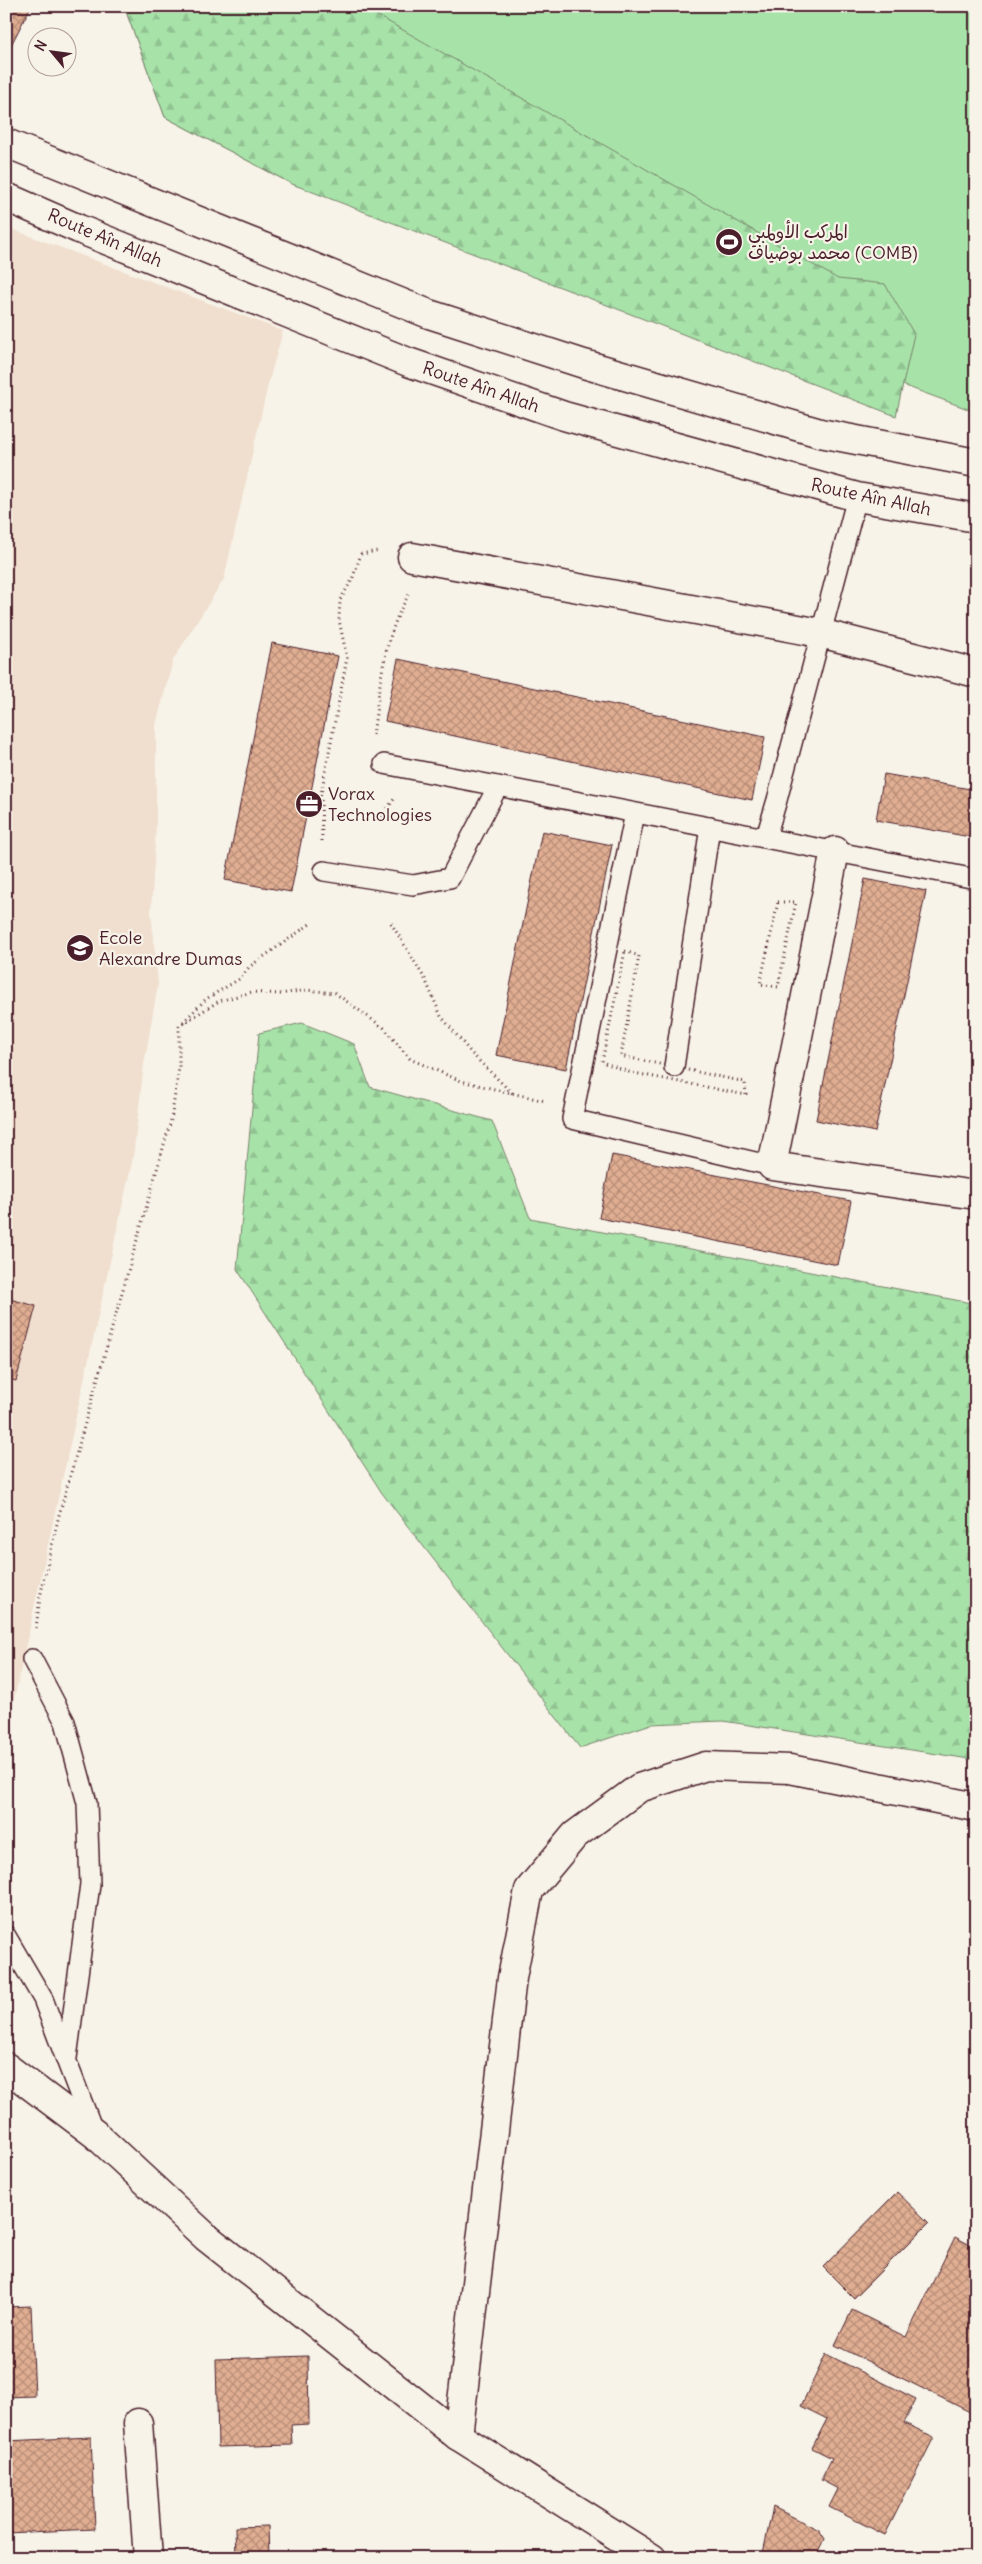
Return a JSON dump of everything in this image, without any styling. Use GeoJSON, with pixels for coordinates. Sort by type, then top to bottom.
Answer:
{"type":"FeatureCollection","features":[{"type":"Feature","properties":{"kind":"street"},"geometry":{"type":"LineString","coordinates":[[6,143],[429,314],[584,364],[820,434],[976,463]]}},
{"type":"Feature","properties":{"kind":"street","name":"Route Aîn Allah"},"geometry":{"type":"LineString","coordinates":[[6,196],[88,232],[417,365],[564,416],[857,498],[976,518]]}},
{"type":"Feature","properties":{"kind":"street"},"geometry":{"type":"LineString","coordinates":[[412,557],[820,633],[976,673]]}},
{"type":"Feature","properties":{"kind":"street"},"geometry":{"type":"LineString","coordinates":[[835,851],[772,1166],[976,1195]]}},
{"type":"Feature","properties":{"kind":"street"},"geometry":{"type":"LineString","coordinates":[[458,2436],[512,1978],[529,1890],[576,1835],[639,1788],[706,1766],[790,1769],[976,1807]]}},
{"type":"Feature","properties":{"kind":"street"},"geometry":{"type":"LineString","coordinates":[[6,2068],[94,2134],[206,2238],[458,2436],[652,2558]]}},
{"type":"Feature","properties":{"kind":"street"},"geometry":{"type":"LineString","coordinates":[[138,2423],[148,2558]]}},
{"type":"Feature","properties":{"kind":"lane"},"geometry":{"type":"LineString","coordinates":[[766,838],[857,498]]}},
{"type":"Feature","properties":{"kind":"lane"},"geometry":{"type":"LineString","coordinates":[[384,764],[976,879]]}},
{"type":"Feature","properties":{"kind":"lane"},"geometry":{"type":"LineString","coordinates":[[324,871],[413,885],[450,878],[498,786]]}},
{"type":"Feature","properties":{"kind":"lane"},"geometry":{"type":"LineString","coordinates":[[636,813],[572,1119],[772,1166]]}},
{"type":"Feature","properties":{"kind":"lane"},"geometry":{"type":"LineString","coordinates":[[674,1067],[710,827]]}},
{"type":"Feature","properties":{"kind":"lane"},"geometry":{"type":"LineString","coordinates":[[32,1659],[65,1722],[87,1803],[90,1884],[67,2058]]}},
{"type":"Feature","properties":{"kind":"lane"},"geometry":{"type":"LineString","coordinates":[[6,1936],[43,1999],[67,2058],[94,2134]]}},
{"type":"Feature","properties":{"kind":"path"},"geometry":{"type":"LineString","coordinates":[[324,871],[321,794],[346,658],[339,620],[340,600],[352,580],[361,554],[376,551],[412,557],[412,591],[400,609],[384,662],[372,743],[384,764]]}},
{"type":"Feature","properties":{"kind":"path"},"geometry":{"type":"LineString","coordinates":[[379,821],[399,792]]}},
{"type":"Feature","properties":{"kind":"path"},"geometry":{"type":"LineString","coordinates":[[391,923],[425,979],[442,1016],[472,1054],[513,1094]]}},
{"type":"Feature","properties":{"kind":"path"},"geometry":{"type":"LineString","coordinates":[[32,1659],[40,1597],[59,1515],[171,1120],[179,1068],[179,1026],[206,999],[241,978],[249,967],[310,924]]}},
{"type":"Feature","properties":{"kind":"path"},"geometry":{"type":"LineString","coordinates":[[179,1026],[219,1001],[252,992],[280,994],[307,990],[336,993],[384,1028],[410,1059],[461,1081],[562,1105],[572,1119]]}},
{"type":"Feature","properties":{"kind":"shaded area","name":"Ecole Alexandre Dumas"},"geometry":{"type":"Polygon","coordinates":[[[6,227],[283,331],[268,384],[224,579],[173,660],[156,725],[156,824],[151,912],[158,984],[144,1064],[133,1157],[6,1736],[6,227]]]}},
{"type":"Feature","properties":{"kind":"green space","name":"المركب الأولمبي محمد بوضياف (COMB)"},"geometry":{"type":"Polygon","coordinates":[[[124,6],[976,6],[976,412],[672,300],[292,184],[165,117],[124,6]]]}},
{"type":"Feature","properties":{"kind":"green space"},"geometry":{"type":"Polygon","coordinates":[[[124,6],[361,6],[838,279],[885,284],[914,334],[896,416],[292,184],[165,117],[124,6]]]}},
{"type":"Feature","properties":{"kind":"green space"},"geometry":{"type":"Polygon","coordinates":[[[302,1023],[354,1044],[370,1087],[492,1121],[530,1218],[976,1304],[976,1760],[723,1721],[651,1724],[580,1748],[382,1493],[237,1269],[259,1033],[302,1023]]]}},
{"type":"Feature","properties":{"kind":"building"},"geometry":{"type":"Polygon","coordinates":[[[6,6],[31,6],[9,49],[6,48],[6,6]]]}},
{"type":"Feature","properties":{"kind":"building"},"geometry":{"type":"Polygon","coordinates":[[[272,643],[338,656],[291,892],[225,880],[272,643]]]}},
{"type":"Feature","properties":{"kind":"building"},"geometry":{"type":"Polygon","coordinates":[[[398,659],[765,737],[752,800],[385,721],[398,659]]]}},
{"type":"Feature","properties":{"kind":"building"},"geometry":{"type":"Polygon","coordinates":[[[884,774],[976,790],[976,838],[876,820],[884,774]]]}},
{"type":"Feature","properties":{"kind":"building"},"geometry":{"type":"Polygon","coordinates":[[[542,831],[612,845],[566,1069],[496,1055],[542,831]]]}},
{"type":"Feature","properties":{"kind":"building"},"geometry":{"type":"Polygon","coordinates":[[[865,879],[926,891],[875,1132],[816,1120],[865,879]]]}},
{"type":"Feature","properties":{"kind":"building"},"geometry":{"type":"Polygon","coordinates":[[[612,1155],[851,1201],[838,1265],[599,1218],[612,1155]]]}},
{"type":"Feature","properties":{"kind":"building"},"geometry":{"type":"Polygon","coordinates":[[[6,1298],[36,1306],[16,1381],[6,1378],[6,1298]]]}},
{"type":"Feature","properties":{"kind":"building"},"geometry":{"type":"Polygon","coordinates":[[[897,2192],[929,2223],[854,2298],[823,2267],[897,2192]]]}},
{"type":"Feature","properties":{"kind":"building"},"geometry":{"type":"Polygon","coordinates":[[[955,2237],[976,2248],[976,2406],[972,2413],[835,2345],[852,2310],[906,2337],[955,2237]]]}},
{"type":"Feature","properties":{"kind":"building"},"geometry":{"type":"Polygon","coordinates":[[[31,2306],[35,2396],[6,2397],[6,2307],[31,2306]]]}},
{"type":"Feature","properties":{"kind":"building"},"geometry":{"type":"Polygon","coordinates":[[[826,2354],[916,2399],[904,2423],[934,2437],[885,2535],[829,2507],[838,2489],[821,2480],[832,2458],[812,2448],[827,2419],[801,2406],[826,2354]]]}},
{"type":"Feature","properties":{"kind":"building"},"geometry":{"type":"Polygon","coordinates":[[[308,2356],[309,2424],[291,2425],[292,2445],[218,2447],[216,2359],[308,2356]]]}},
{"type":"Feature","properties":{"kind":"building"},"geometry":{"type":"Polygon","coordinates":[[[91,2437],[95,2529],[6,2533],[6,2441],[91,2437]]]}},
{"type":"Feature","properties":{"kind":"building"},"geometry":{"type":"Polygon","coordinates":[[[773,2507],[819,2530],[825,2539],[816,2558],[770,2558],[763,2553],[773,2507]]]}},
{"type":"Feature","properties":{"kind":"building"},"geometry":{"type":"Polygon","coordinates":[[[268,2526],[269,2558],[236,2558],[235,2527],[268,2526]]]}},
{"type":"Feature","properties":{"kind":"building"},"geometry":{"type":"Polygon","coordinates":[[[37,2553],[37,2558],[6,2558],[6,2554],[37,2553]]]}},
{"type":"Feature","properties":{"kind":"place","name":"المركب الأولمبي محمد بوضياف (COMB)"},"geometry":{"type":"Point","coordinates":[729,242]}},
{"type":"Feature","properties":{"kind":"place","name":"Vorax Technologies"},"geometry":{"type":"Point","coordinates":[309,804]}},
{"type":"Feature","properties":{"kind":"place","name":"Ecole Alexandre Dumas"},"geometry":{"type":"Point","coordinates":[80,948]}}]}
